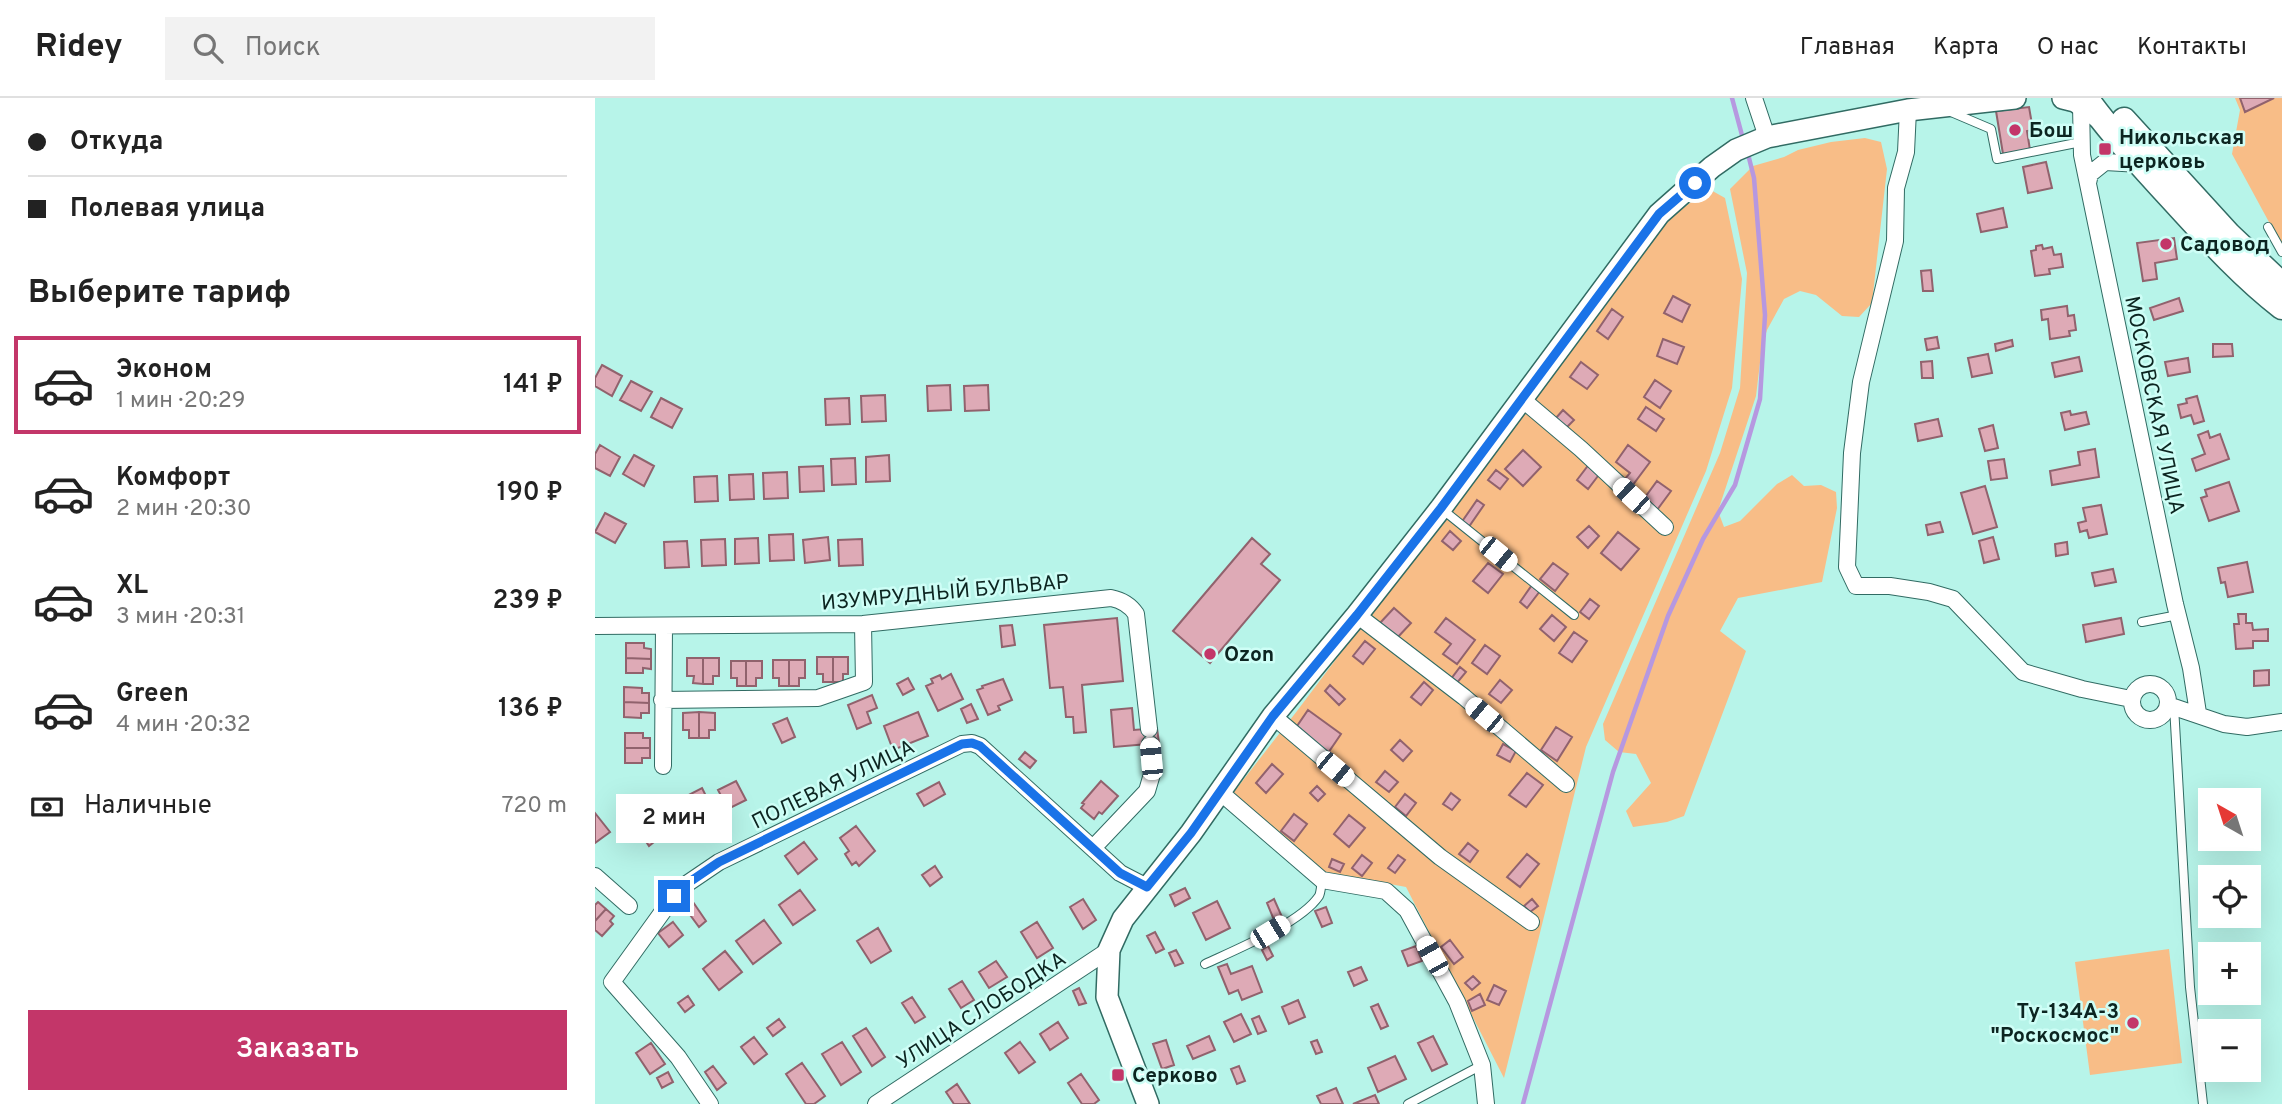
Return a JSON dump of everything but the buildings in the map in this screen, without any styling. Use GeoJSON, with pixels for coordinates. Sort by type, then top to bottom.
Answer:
{"type":"FeatureCollection","features":[{"type":"Feature","properties":{"kind":"main road"},"geometry":{"type":"LineString","coordinates":[[1148,1104],[1107,997],[1108,950],[1123,919],[1191,833],[1273,716],[1441,508],[1659,214],[1712,167],[1752,143],[1908,110],[2015,98]]}},
{"type":"Feature","properties":{"kind":"main road"},"geometry":{"type":"LineString","coordinates":[[2077,100],[2105,110],[2229,235],[2280,279]]}},
{"type":"Feature","properties":{"kind":"main road"},"geometry":{"type":"LineString","coordinates":[[2105,110],[2140,164],[2234,264],[2282,307]]}},
{"type":"Feature","properties":{"kind":"street"},"geometry":{"type":"LineString","coordinates":[[1752,143],[1754,98]]}},
{"type":"Feature","properties":{"kind":"street","name":"МОСКОВСКАЯ УЛИЦА"},"geometry":{"type":"LineString","coordinates":[[2077,100],[2088,183],[2191,668],[2198,713]]}},
{"type":"Feature","properties":{"kind":"street"},"geometry":{"type":"LineString","coordinates":[[1908,110],[1906,152],[1896,188],[1895,241],[1861,382],[1852,453],[1847,567],[1856,586],[1891,586],[1953,599],[2023,672],[2082,689],[2131,699]]}},
{"type":"Feature","properties":{"kind":"street"},"geometry":{"type":"LineString","coordinates":[[2088,183],[2090,174],[2105,162],[2140,164]]}},
{"type":"Feature","properties":{"kind":"street"},"geometry":{"type":"LineString","coordinates":[[1522,400],[1581,449],[1665,527]]}},
{"type":"Feature","properties":{"kind":"street","name":"ИЗУМРУДНЫЙ БУЛЬВАР"},"geometry":{"type":"LineString","coordinates":[[595,626],[863,624],[1111,598],[1118,600],[1132,608],[1136,614],[1152,774],[1147,791],[1093,848]]}},
{"type":"Feature","properties":{"kind":"street"},"geometry":{"type":"LineString","coordinates":[[1357,615],[1464,697],[1566,784]]}},
{"type":"Feature","properties":{"kind":"street"},"geometry":{"type":"LineString","coordinates":[[662,701],[818,698],[865,682],[863,624]]}},
{"type":"Feature","properties":{"kind":"street"},"geometry":{"type":"LineString","coordinates":[[663,766],[664,626]]}},
{"type":"Feature","properties":{"kind":"street"},"geometry":{"type":"LineString","coordinates":[[2150,683],[2166,692],[2171,706],[2163,715],[2147,720],[2137,715],[2131,705],[2131,699],[2138,688],[2150,683]]}},
{"type":"Feature","properties":{"kind":"street"},"geometry":{"type":"LineString","coordinates":[[2171,706],[2224,724],[2247,727],[2282,722]]}},
{"type":"Feature","properties":{"kind":"street"},"geometry":{"type":"LineString","coordinates":[[1273,716],[1440,857],[1531,922]]}},
{"type":"Feature","properties":{"kind":"street","name":"ПОЛЕВАЯ УЛИЦА"},"geometry":{"type":"LineString","coordinates":[[710,1104],[678,1057],[612,982],[674,896],[719,862],[962,744],[972,743],[980,746],[1120,873],[1147,887]]}},
{"type":"Feature","properties":{"kind":"street"},"geometry":{"type":"LineString","coordinates":[[1220,792],[1322,880],[1386,891],[1407,910],[1457,1002],[1482,1065],[1486,1104]]}},
{"type":"Feature","properties":{"kind":"street"},"geometry":{"type":"LineString","coordinates":[[595,876],[629,906]]}},
{"type":"Feature","properties":{"kind":"street","name":"УЛИЦА СЛОБОДКА"},"geometry":{"type":"LineString","coordinates":[[876,1104],[1108,950]]}},
{"type":"Feature","properties":{"kind":"lane"},"geometry":{"type":"LineString","coordinates":[[1938,107],[1991,129],[1997,159],[2081,142]]}},
{"type":"Feature","properties":{"kind":"lane"},"geometry":{"type":"LineString","coordinates":[[2269,228],[2282,252]]}},
{"type":"Feature","properties":{"kind":"lane"},"geometry":{"type":"LineString","coordinates":[[1441,508],[1574,615]]}},
{"type":"Feature","properties":{"kind":"lane"},"geometry":{"type":"LineString","coordinates":[[2142,622],[2178,615]]}},
{"type":"Feature","properties":{"kind":"lane"},"geometry":{"type":"LineString","coordinates":[[2171,706],[2190,987],[2203,1104]]}},
{"type":"Feature","properties":{"kind":"lane"},"geometry":{"type":"LineString","coordinates":[[1205,964],[1254,941],[1303,912],[1320,895],[1322,880]]}},
{"type":"Feature","properties":{"kind":"lane"},"geometry":{"type":"LineString","coordinates":[[1408,1104],[1482,1065]]}},
{"type":"Feature","properties":{"kind":"shaded area"},"geometry":{"type":"Polygon","coordinates":[[[2235,98],[2282,98],[2282,246],[2232,154],[2240,110],[2235,98]]]}},
{"type":"Feature","properties":{"kind":"shaded area"},"geometry":{"type":"Polygon","coordinates":[[[1865,138],[1881,142],[1887,169],[1872,303],[1859,317],[1842,316],[1816,295],[1800,291],[1784,299],[1767,330],[1762,346],[1756,396],[1718,511],[1724,527],[1740,521],[1777,484],[1792,475],[1804,486],[1821,485],[1836,492],[1837,508],[1822,582],[1738,598],[1720,631],[1746,651],[1684,816],[1667,822],[1633,827],[1626,811],[1651,783],[1636,754],[1619,752],[1605,740],[1603,724],[1720,453],[1740,388],[1747,273],[1730,189],[1753,166],[1798,150],[1865,138]]]}},
{"type":"Feature","properties":{"kind":"shaded area"},"geometry":{"type":"Polygon","coordinates":[[[1709,189],[1725,198],[1742,279],[1732,388],[1706,471],[1586,747],[1504,1078],[1406,887],[1320,871],[1233,793],[1668,219],[1709,189]]]}},
{"type":"Feature","properties":{"kind":"shaded area"},"geometry":{"type":"Polygon","coordinates":[[[2169,949],[2182,1063],[2090,1075],[2075,962],[2169,949]]]}},
{"type":"Feature","properties":{"kind":"waterway"},"geometry":{"type":"LineString","coordinates":[[1732,98],[1743,139]]}},
{"type":"Feature","properties":{"kind":"waterway"},"geometry":{"type":"LineString","coordinates":[[1523,1104],[1613,772],[1668,616],[1703,539],[1735,485],[1760,399],[1765,315],[1754,178],[1747,150]]}},
{"type":"Feature","properties":{"kind":"place","name":"Бош"},"geometry":{"type":"Point","coordinates":[2015,130]}},
{"type":"Feature","properties":{"kind":"place","name":"Никольская церковь"},"geometry":{"type":"Point","coordinates":[2105,149]}},
{"type":"Feature","properties":{"kind":"place","name":"Садовод"},"geometry":{"type":"Point","coordinates":[2166,244]}},
{"type":"Feature","properties":{"kind":"place","name":"Ozon"},"geometry":{"type":"Point","coordinates":[1210,654]}},
{"type":"Feature","properties":{"kind":"place","name":"Ту-134А-3 \"Роскосмос\""},"geometry":{"type":"Point","coordinates":[2133,1023]}},
{"type":"Feature","properties":{"kind":"place","name":"Серково"},"geometry":{"type":"Point","coordinates":[1118,1075]}},
{"type":"Feature","properties":{"kind":"route"},"geometry":{"type":"LineString","coordinates":[[674,896],[719,862],[962,744],[972,743],[980,746],[1120,873],[1147,887],[1191,833],[1273,716],[1441,508],[1659,214],[1695,183]]}}]}
